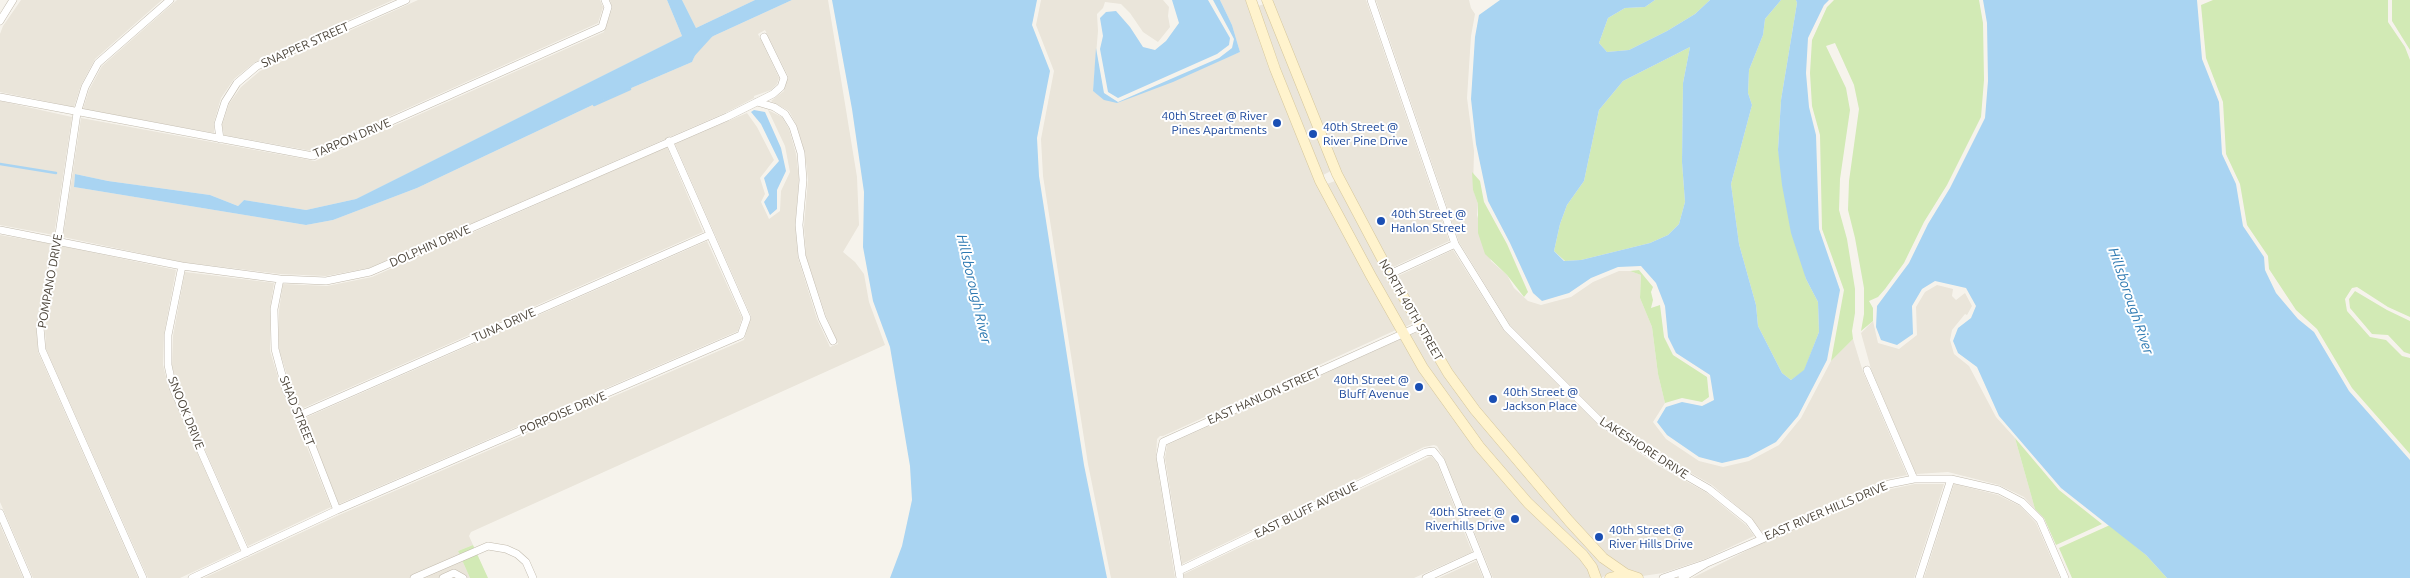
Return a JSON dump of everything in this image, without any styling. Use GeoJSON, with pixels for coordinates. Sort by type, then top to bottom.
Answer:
{"type":"FeatureCollection","features":[{"type":"Feature","properties":{"kind":"main road","name":"NORTH 40TH STREET"},"geometry":{"type":"LineString","coordinates":[[1267,0],[1337,174],[1390,274],[1448,373],[1475,410],[1569,521],[1603,558],[1626,574],[1638,578]]}},
{"type":"Feature","properties":{"kind":"main road","name":"NORTH 40TH STREET"},"geometry":{"type":"LineString","coordinates":[[1254,1],[1275,69],[1320,181],[1423,368],[1479,446],[1528,503],[1583,555],[1592,567],[1596,578]]}},
{"type":"Feature","properties":{"kind":"main road"},"geometry":{"type":"LineString","coordinates":[[1320,181],[1337,174]]}},
{"type":"Feature","properties":{"kind":"main road"},"geometry":{"type":"LineString","coordinates":[[1610,578],[1626,574]]}},
{"type":"Feature","properties":{"kind":"street"},"geometry":{"type":"LineString","coordinates":[[0,21],[13,0]]}},
{"type":"Feature","properties":{"kind":"street","name":"POMPANO DRIVE"},"geometry":{"type":"LineString","coordinates":[[143,578],[42,350],[40,327],[58,241],[77,113],[85,87],[98,63],[170,0]]}},
{"type":"Feature","properties":{"kind":"street","name":"SNAPPER STREET"},"geometry":{"type":"LineString","coordinates":[[220,139],[218,124],[225,102],[238,83],[257,66],[406,0]]}},
{"type":"Feature","properties":{"kind":"street","name":"TARPON DRIVE"},"geometry":{"type":"LineString","coordinates":[[0,96],[77,113],[313,156],[602,27],[608,7],[605,0]]}},
{"type":"Feature","properties":{"kind":"street","name":"LAKESHORE DRIVE"},"geometry":{"type":"LineString","coordinates":[[1371,0],[1455,244],[1507,328],[1602,423],[1659,460],[1709,489],[1749,522],[1761,538]]}},
{"type":"Feature","properties":{"kind":"street","name":"DOLPHIN DRIVE"},"geometry":{"type":"LineString","coordinates":[[0,230],[182,266],[280,279],[326,281],[370,272],[774,94],[781,87],[784,78],[764,36]]}},
{"type":"Feature","properties":{"kind":"street"},"geometry":{"type":"LineString","coordinates":[[758,102],[774,107],[785,114],[793,127],[800,153],[804,180],[799,225],[802,256],[822,318],[832,341]]}},
{"type":"Feature","properties":{"kind":"street","name":"PORPOISE DRIVE"},"geometry":{"type":"LineString","coordinates":[[192,578],[337,510],[742,335],[747,318],[669,141]]}},
{"type":"Feature","properties":{"kind":"street","name":"TUNA DRIVE"},"geometry":{"type":"LineString","coordinates":[[300,415],[709,234]]}},
{"type":"Feature","properties":{"kind":"street"},"geometry":{"type":"LineString","coordinates":[[1390,274],[1455,244]]}},
{"type":"Feature","properties":{"kind":"street","name":"SNOOK DRIVE"},"geometry":{"type":"LineString","coordinates":[[182,266],[168,335],[168,366],[173,388],[246,553]]}},
{"type":"Feature","properties":{"kind":"street","name":"SHAD STREET"},"geometry":{"type":"LineString","coordinates":[[280,279],[274,309],[275,349],[286,390],[300,415],[337,510]]}},
{"type":"Feature","properties":{"kind":"street","name":"EAST HANLON STREET"},"geometry":{"type":"LineString","coordinates":[[1179,575],[1160,457],[1163,442],[1420,326]]}},
{"type":"Feature","properties":{"kind":"street"},"geometry":{"type":"LineString","coordinates":[[1867,370],[1914,479]]}},
{"type":"Feature","properties":{"kind":"street","name":"EAST BLUFF AVENUE"},"geometry":{"type":"LineString","coordinates":[[1179,575],[1426,452],[1433,451],[1441,461],[1478,554]]}},
{"type":"Feature","properties":{"kind":"street","name":"EAST RIVER HILLS DRIVE"},"geometry":{"type":"LineString","coordinates":[[1663,578],[1707,563],[1889,484],[1914,479],[1950,479],[1999,490],[2022,502],[2040,520],[2065,578]]}},
{"type":"Feature","properties":{"kind":"street"},"geometry":{"type":"LineString","coordinates":[[1919,578],[1950,479]]}},
{"type":"Feature","properties":{"kind":"street"},"geometry":{"type":"LineString","coordinates":[[0,513],[28,578]]}},
{"type":"Feature","properties":{"kind":"street"},"geometry":{"type":"LineString","coordinates":[[414,578],[488,546],[506,548],[517,554],[526,562],[533,578]]}},
{"type":"Feature","properties":{"kind":"street"},"geometry":{"type":"LineString","coordinates":[[1426,578],[1478,554],[1488,578]]}},
{"type":"Feature","properties":{"kind":"street","name":"EAST RIVER HILLS DRIVE"},"geometry":{"type":"LineString","coordinates":[[1682,578],[1707,563]]}},
{"type":"Feature","properties":{"kind":"street"},"geometry":{"type":"LineString","coordinates":[[442,578],[454,573],[463,578]]}},
{"type":"Feature","properties":{"kind":"shaded area"},"geometry":{"type":"Polygon","coordinates":[[[21,0],[162,0],[95,59],[81,85],[74,107],[0,92],[0,34],[3,26],[21,0]]]}},
{"type":"Feature","properties":{"kind":"shaded area"},"geometry":{"type":"Polygon","coordinates":[[[177,0],[393,0],[255,62],[234,79],[221,98],[214,122],[214,133],[83,109],[89,90],[102,66],[177,0]]]}},
{"type":"Feature","properties":{"kind":"shaded area"},"geometry":{"type":"Polygon","coordinates":[[[418,0],[600,0],[603,7],[598,23],[312,151],[224,135],[222,125],[229,104],[241,87],[260,71],[418,0]]]}},
{"type":"Feature","properties":{"kind":"shaded area"},"geometry":{"type":"Polygon","coordinates":[[[610,0],[667,0],[682,36],[356,199],[306,210],[244,200],[238,206],[210,195],[108,181],[75,174],[74,187],[306,225],[333,220],[417,188],[601,101],[692,62],[697,51],[709,38],[792,0],[828,0],[857,177],[859,225],[843,252],[855,262],[864,274],[869,302],[885,345],[471,532],[469,536],[473,545],[458,551],[470,578],[204,578],[339,515],[744,340],[751,316],[675,144],[747,113],[757,127],[774,160],[760,178],[765,194],[761,202],[769,219],[780,211],[781,191],[790,172],[785,146],[768,110],[782,117],[789,129],[796,154],[799,179],[795,225],[798,258],[817,319],[830,347],[838,344],[826,316],[806,256],[804,226],[808,180],[805,153],[797,126],[789,111],[771,101],[784,91],[788,76],[765,30],[758,34],[779,78],[777,84],[771,90],[754,96],[754,98],[725,113],[369,268],[326,276],[280,274],[182,262],[63,237],[81,118],[315,161],[604,32],[612,9],[610,0]]]}},
{"type":"Feature","properties":{"kind":"shaded area"},"geometry":{"type":"Polygon","coordinates":[[[682,0],[755,0],[696,28],[682,0]]]}},
{"type":"Feature","properties":{"kind":"shaded area"},"geometry":{"type":"Polygon","coordinates":[[[1041,0],[1163,0],[1169,7],[1170,27],[1158,42],[1143,32],[1130,13],[1121,4],[1105,2],[1103,8],[1097,14],[1098,31],[1093,91],[1117,103],[1240,52],[1232,25],[1220,0],[1246,0],[1271,70],[1396,330],[1157,439],[1156,458],[1175,578],[1111,578],[1088,464],[1043,176],[1041,139],[1054,71],[1036,25],[1041,0]]]}},
{"type":"Feature","properties":{"kind":"shaded area"},"geometry":{"type":"Polygon","coordinates":[[[1272,0],[1366,0],[1449,241],[1391,268],[1341,173],[1272,0]]]}},
{"type":"Feature","properties":{"kind":"shaded area"},"geometry":{"type":"Polygon","coordinates":[[[1376,0],[1469,0],[1475,14],[1471,36],[1467,98],[1474,151],[1473,189],[1478,204],[1477,215],[1491,261],[1507,275],[1514,288],[1528,301],[1541,305],[1571,297],[1593,282],[1619,271],[1630,271],[1641,275],[1640,298],[1652,327],[1658,374],[1665,403],[1653,422],[1666,439],[1699,461],[1723,467],[1749,461],[1779,445],[1801,418],[1831,361],[1853,339],[1863,372],[1907,475],[1887,479],[1762,532],[1751,518],[1712,485],[1661,456],[1604,419],[1510,325],[1459,242],[1376,0]]]}},
{"type":"Feature","properties":{"kind":"shaded area"},"geometry":{"type":"Polygon","coordinates":[[[1264,4],[1331,171],[1323,175],[1258,6],[1264,4]]]}},
{"type":"Feature","properties":{"kind":"shaded area"},"geometry":{"type":"Polygon","coordinates":[[[0,101],[72,117],[54,235],[0,225],[0,101]]]}},
{"type":"Feature","properties":{"kind":"shaded area"},"geometry":{"type":"Polygon","coordinates":[[[667,147],[703,232],[301,409],[291,388],[279,349],[279,310],[283,284],[327,286],[372,277],[667,147]]]}},
{"type":"Feature","properties":{"kind":"shaded area"},"geometry":{"type":"Polygon","coordinates":[[[1335,181],[1413,323],[1405,327],[1375,274],[1327,184],[1335,181]]]}},
{"type":"Feature","properties":{"kind":"shaded area"},"geometry":{"type":"Polygon","coordinates":[[[0,235],[52,244],[36,326],[38,352],[138,578],[33,578],[0,502],[0,235]]]}},
{"type":"Feature","properties":{"kind":"shaded area"},"geometry":{"type":"Polygon","coordinates":[[[707,241],[742,318],[738,331],[339,504],[305,418],[707,241]]]}},
{"type":"Feature","properties":{"kind":"shaded area"},"geometry":{"type":"Polygon","coordinates":[[[61,246],[176,270],[164,334],[163,365],[169,389],[240,550],[180,578],[148,578],[46,349],[45,328],[61,246]]]}},
{"type":"Feature","properties":{"kind":"shaded area"},"geometry":{"type":"Polygon","coordinates":[[[1453,250],[1504,331],[1599,426],[1657,465],[1707,493],[1746,525],[1754,536],[1705,559],[1663,573],[1643,576],[1626,569],[1607,555],[1572,518],[1478,407],[1452,371],[1396,277],[1453,250]]]}},
{"type":"Feature","properties":{"kind":"shaded area"},"geometry":{"type":"Polygon","coordinates":[[[185,272],[274,283],[270,309],[270,351],[282,391],[295,417],[331,507],[248,546],[177,387],[172,365],[173,336],[185,272]]]}},
{"type":"Feature","properties":{"kind":"shaded area"},"geometry":{"type":"Polygon","coordinates":[[[1937,285],[1953,289],[1952,296],[1956,300],[1965,293],[1972,306],[1967,315],[1965,314],[1952,330],[1950,340],[1954,354],[1969,366],[1996,417],[2015,438],[2035,509],[2024,497],[1999,485],[1948,472],[1916,474],[1871,369],[1861,333],[1873,321],[1878,343],[1899,349],[1917,335],[1916,307],[1925,292],[1937,285]]]}},
{"type":"Feature","properties":{"kind":"shaded area"},"geometry":{"type":"Polygon","coordinates":[[[1418,332],[1444,376],[1613,571],[1601,578],[1594,560],[1531,499],[1482,443],[1427,365],[1410,335],[1418,332]]]}},
{"type":"Feature","properties":{"kind":"shaded area"},"geometry":{"type":"Polygon","coordinates":[[[1401,339],[1420,371],[1476,449],[1588,566],[1592,578],[1493,578],[1445,460],[1437,446],[1434,445],[1424,447],[1182,564],[1165,458],[1167,445],[1401,339]]]}},
{"type":"Feature","properties":{"kind":"shaded area"},"geometry":{"type":"Polygon","coordinates":[[[1431,456],[1437,463],[1472,552],[1414,578],[1184,578],[1184,574],[1431,456]]]}},
{"type":"Feature","properties":{"kind":"shaded area"},"geometry":{"type":"Polygon","coordinates":[[[1915,484],[1944,484],[1914,578],[1692,578],[1760,544],[1891,489],[1915,484]]]}},
{"type":"Feature","properties":{"kind":"shaded area"},"geometry":{"type":"Polygon","coordinates":[[[1954,484],[1998,495],[2020,506],[2036,523],[2060,578],[1924,578],[1954,484]]]}},
{"type":"Feature","properties":{"kind":"shaded area"},"geometry":{"type":"Polygon","coordinates":[[[0,525],[23,578],[0,578],[0,525]]]}},
{"type":"Feature","properties":{"kind":"shaded area"},"geometry":{"type":"Polygon","coordinates":[[[1476,561],[1483,578],[1439,578],[1476,561]]]}},
{"type":"Feature","properties":{"kind":"green space"},"geometry":{"type":"Polygon","coordinates":[[[1655,0],[1710,0],[1695,14],[1667,31],[1629,50],[1607,52],[1599,43],[1608,18],[1625,8],[1645,7],[1655,0]]]}},
{"type":"Feature","properties":{"kind":"green space"},"geometry":{"type":"Polygon","coordinates":[[[1781,0],[1796,0],[1797,3],[1781,100],[1778,150],[1806,279],[1818,302],[1819,332],[1804,371],[1791,380],[1782,373],[1758,326],[1756,305],[1739,244],[1731,184],[1752,105],[1748,93],[1749,70],[1763,35],[1765,19],[1781,0]]]}},
{"type":"Feature","properties":{"kind":"green space"},"geometry":{"type":"Polygon","coordinates":[[[1834,0],[1979,0],[1983,23],[1984,80],[1981,117],[1947,185],[1924,222],[1904,263],[1878,297],[1869,301],[1873,308],[1873,321],[1861,331],[1864,314],[1864,288],[1848,210],[1849,181],[1859,109],[1854,85],[1835,43],[1826,46],[1846,88],[1850,110],[1840,179],[1839,210],[1847,239],[1855,289],[1853,339],[1831,361],[1844,290],[1822,229],[1820,135],[1812,106],[1810,73],[1812,40],[1827,7],[1834,0]]]}},
{"type":"Feature","properties":{"kind":"green space"},"geometry":{"type":"Polygon","coordinates":[[[2213,0],[2388,0],[2388,22],[2405,47],[2410,60],[2410,317],[2388,307],[2357,287],[2352,288],[2345,299],[2347,311],[2370,337],[2386,340],[2402,356],[2410,358],[2410,454],[2352,388],[2317,329],[2296,310],[2269,269],[2268,256],[2247,225],[2240,184],[2226,154],[2223,102],[2206,58],[2201,5],[2213,0]]]}},
{"type":"Feature","properties":{"kind":"green space"},"geometry":{"type":"Polygon","coordinates":[[[2392,0],[2410,0],[2410,50],[2392,21],[2392,0]]]}},
{"type":"Feature","properties":{"kind":"green space"},"geometry":{"type":"Polygon","coordinates":[[[1690,47],[1683,83],[1682,162],[1685,202],[1679,224],[1668,235],[1650,243],[1581,260],[1565,261],[1554,251],[1560,224],[1567,205],[1584,181],[1599,110],[1623,81],[1690,47]]]}},
{"type":"Feature","properties":{"kind":"green space"},"geometry":{"type":"Polygon","coordinates":[[[1472,172],[1480,181],[1484,202],[1507,244],[1528,292],[1524,297],[1507,275],[1485,254],[1478,233],[1478,204],[1473,190],[1472,172]]]}},
{"type":"Feature","properties":{"kind":"green space"},"geometry":{"type":"Polygon","coordinates":[[[1639,270],[1653,287],[1651,292],[1653,300],[1651,308],[1660,305],[1664,337],[1673,355],[1707,377],[1709,397],[1702,402],[1682,398],[1665,403],[1658,374],[1652,327],[1640,298],[1641,275],[1630,271],[1639,270]]]}},
{"type":"Feature","properties":{"kind":"green space"},"geometry":{"type":"Polygon","coordinates":[[[2355,291],[2410,321],[2410,354],[2404,352],[2388,335],[2372,334],[2350,308],[2349,299],[2355,291]]]}},
{"type":"Feature","properties":{"kind":"green space"},"geometry":{"type":"Polygon","coordinates":[[[2015,438],[2059,490],[2102,524],[2056,545],[2044,518],[2035,509],[2015,438]]]}},
{"type":"Feature","properties":{"kind":"green space"},"geometry":{"type":"Polygon","coordinates":[[[2110,525],[2146,555],[2167,578],[2072,578],[2059,548],[2110,525]]]}},
{"type":"Feature","properties":{"kind":"green space"},"geometry":{"type":"Polygon","coordinates":[[[473,545],[488,578],[470,578],[458,551],[473,545]]]}},
{"type":"Feature","properties":{"kind":"water"},"geometry":{"type":"Polygon","coordinates":[[[667,0],[682,0],[696,28],[755,0],[792,0],[709,38],[697,51],[692,62],[601,101],[417,188],[333,220],[306,225],[74,187],[75,174],[108,181],[210,195],[238,206],[244,200],[306,210],[356,199],[682,36],[667,0]]]}},
{"type":"Feature","properties":{"kind":"water","name":"Hillsborough River"},"geometry":{"type":"Polygon","coordinates":[[[832,0],[1037,0],[1032,25],[1050,71],[1037,138],[1039,176],[1084,465],[1107,578],[890,578],[902,546],[912,500],[910,466],[890,347],[873,301],[863,247],[864,192],[852,109],[832,0]]]}},
{"type":"Feature","properties":{"kind":"water"},"geometry":{"type":"Polygon","coordinates":[[[1172,0],[1208,0],[1230,38],[1229,45],[1217,54],[1118,98],[1108,92],[1100,49],[1103,36],[1100,18],[1106,12],[1116,11],[1130,27],[1143,47],[1155,50],[1166,41],[1179,23],[1172,0]]]}},
{"type":"Feature","properties":{"kind":"water"},"geometry":{"type":"Polygon","coordinates":[[[1213,0],[1220,0],[1232,25],[1240,52],[1173,82],[1117,103],[1104,100],[1093,91],[1096,48],[1104,93],[1118,102],[1219,58],[1232,48],[1234,39],[1213,0]]]}},
{"type":"Feature","properties":{"kind":"water"},"geometry":{"type":"Polygon","coordinates":[[[1500,0],[1655,0],[1645,7],[1625,8],[1608,18],[1599,43],[1607,52],[1629,50],[1667,31],[1695,14],[1710,0],[1781,0],[1765,19],[1763,35],[1749,70],[1748,93],[1752,105],[1731,184],[1739,244],[1756,305],[1758,326],[1782,373],[1791,380],[1804,370],[1819,332],[1818,302],[1806,279],[1791,233],[1782,185],[1778,150],[1781,100],[1796,0],[1829,0],[1824,5],[1808,38],[1806,73],[1809,107],[1816,135],[1819,229],[1840,290],[1827,360],[1798,416],[1776,442],[1748,457],[1722,463],[1699,457],[1667,435],[1657,422],[1666,407],[1682,402],[1702,406],[1714,400],[1710,375],[1676,353],[1668,337],[1665,306],[1656,283],[1641,266],[1618,267],[1591,278],[1569,293],[1542,301],[1533,293],[1488,201],[1476,144],[1471,99],[1475,37],[1479,15],[1500,0]],[[1690,47],[1623,81],[1599,110],[1584,181],[1567,205],[1560,224],[1554,251],[1564,261],[1581,260],[1650,243],[1668,235],[1679,224],[1685,202],[1682,162],[1683,83],[1690,47]]]}},
{"type":"Feature","properties":{"kind":"water","name":"Hillsborough River"},"geometry":{"type":"Polygon","coordinates":[[[1983,0],[2197,0],[2202,59],[2219,102],[2222,154],[2236,184],[2243,226],[2264,257],[2265,270],[2276,293],[2298,319],[2314,332],[2349,391],[2410,460],[2410,578],[2167,578],[2146,555],[2061,488],[1999,416],[1977,367],[1958,353],[1953,341],[1958,328],[1971,318],[1976,306],[1966,288],[1935,281],[1922,289],[1912,306],[1913,334],[1897,345],[1881,340],[1876,327],[1877,306],[1909,263],[1985,118],[1988,81],[1987,23],[1983,0]]]}},
{"type":"Feature","properties":{"kind":"water"},"geometry":{"type":"Polygon","coordinates":[[[754,110],[765,112],[781,148],[786,171],[777,190],[777,209],[770,215],[764,202],[769,195],[764,178],[779,161],[761,124],[751,112],[754,110]]]}},
{"type":"Feature","properties":{"kind":"waterway"},"geometry":{"type":"LineString","coordinates":[[692,57],[712,35]]}},
{"type":"Feature","properties":{"kind":"waterway"},"geometry":{"type":"LineString","coordinates":[[594,105],[630,89]]}},
{"type":"Feature","properties":{"kind":"waterway"},"geometry":{"type":"LineString","coordinates":[[0,164],[56,173]]}},
{"type":"Feature","properties":{"kind":"place","name":"40th Street @ River Pines Apartments"},"geometry":{"type":"Point","coordinates":[1277,123]}},
{"type":"Feature","properties":{"kind":"place","name":"40th Street @ River Pine Drive"},"geometry":{"type":"Point","coordinates":[1313,134]}},
{"type":"Feature","properties":{"kind":"place","name":"40th Street @ Hanlon Street"},"geometry":{"type":"Point","coordinates":[1381,221]}},
{"type":"Feature","properties":{"kind":"place","name":"40th Street @ Bluff Avenue"},"geometry":{"type":"Point","coordinates":[1419,387]}},
{"type":"Feature","properties":{"kind":"place","name":"40th Street @ Jackson Place"},"geometry":{"type":"Point","coordinates":[1493,399]}},
{"type":"Feature","properties":{"kind":"place","name":"40th Street @ Riverhills Drive"},"geometry":{"type":"Point","coordinates":[1515,519]}},
{"type":"Feature","properties":{"kind":"place","name":"40th Street @ River Hills Drive"},"geometry":{"type":"Point","coordinates":[1599,537]}}]}
